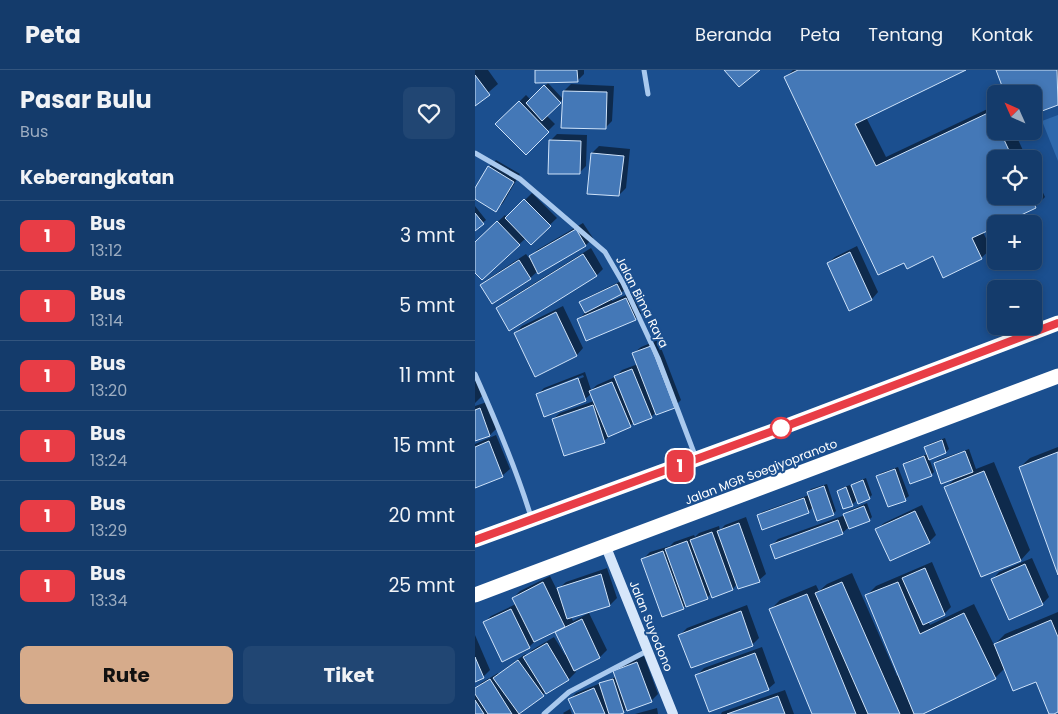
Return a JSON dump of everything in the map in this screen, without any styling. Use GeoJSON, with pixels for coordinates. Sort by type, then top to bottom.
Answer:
{"type":"FeatureCollection","features":[{"type":"Feature","properties":{"kind":"highway"},"geometry":{"type":"LineString","coordinates":[[475,540],[697,460],[1058,323]]}},
{"type":"Feature","properties":{"kind":"highway","name":"Jalan MGR Soegiyopranoto"},"geometry":{"type":"LineString","coordinates":[[475,595],[1058,376]]}},
{"type":"Feature","properties":{"kind":"street"},"geometry":{"type":"LineString","coordinates":[[644,70],[648,94]]}},
{"type":"Feature","properties":{"kind":"street","name":"Jalan Bima Raya"},"geometry":{"type":"LineString","coordinates":[[475,154],[520,179],[605,252],[623,283],[659,358],[697,460]]}},
{"type":"Feature","properties":{"kind":"street"},"geometry":{"type":"LineString","coordinates":[[475,374],[489,403],[520,482],[532,520]]}},
{"type":"Feature","properties":{"kind":"street","name":"Jalan Suyodono"},"geometry":{"type":"LineString","coordinates":[[606,547],[673,714]]}},
{"type":"Feature","properties":{"kind":"street"},"geometry":{"type":"LineString","coordinates":[[544,714],[569,692],[648,651]]}},
{"type":"Feature","properties":{"kind":"shaded area"},"geometry":{"type":"Polygon","coordinates":[[[1058,115],[1058,161],[1043,124],[1043,121],[1058,115]]]}},
{"type":"Feature","properties":{"kind":"building"},"geometry":{"type":"Polygon","coordinates":[[[535,70],[577,70],[578,82],[535,83],[535,70]]]}},
{"type":"Feature","properties":{"kind":"building"},"geometry":{"type":"Polygon","coordinates":[[[724,70],[760,70],[739,87],[724,70]]]}},
{"type":"Feature","properties":{"kind":"building"},"geometry":{"type":"Polygon","coordinates":[[[798,70],[966,70],[855,124],[876,166],[987,113],[987,140],[1004,140],[1009,150],[987,150],[987,205],[1035,205],[1036,208],[1021,215],[987,215],[987,231],[972,238],[982,259],[943,278],[933,256],[907,269],[904,263],[878,275],[784,77],[798,70]]]}},
{"type":"Feature","properties":{"kind":"building"},"geometry":{"type":"Polygon","coordinates":[[[996,70],[1057,70],[1058,105],[1043,111],[1043,85],[1002,85],[996,70]]]}},
{"type":"Feature","properties":{"kind":"building"},"geometry":{"type":"Polygon","coordinates":[[[475,75],[490,95],[475,106],[475,75]]]}},
{"type":"Feature","properties":{"kind":"building"},"geometry":{"type":"Polygon","coordinates":[[[544,85],[561,103],[542,121],[526,103],[544,85]]]}},
{"type":"Feature","properties":{"kind":"building"},"geometry":{"type":"Polygon","coordinates":[[[563,91],[607,92],[606,129],[561,128],[563,91]]]}},
{"type":"Feature","properties":{"kind":"building"},"geometry":{"type":"Polygon","coordinates":[[[519,101],[549,132],[526,155],[495,124],[519,101]]]}},
{"type":"Feature","properties":{"kind":"building"},"geometry":{"type":"Polygon","coordinates":[[[549,140],[581,141],[580,174],[548,174],[549,140]]]}},
{"type":"Feature","properties":{"kind":"building"},"geometry":{"type":"Polygon","coordinates":[[[591,153],[624,156],[619,196],[587,194],[591,153]]]}},
{"type":"Feature","properties":{"kind":"building"},"geometry":{"type":"Polygon","coordinates":[[[488,166],[514,182],[496,212],[475,199],[475,188],[488,166]]]}},
{"type":"Feature","properties":{"kind":"building"},"geometry":{"type":"Polygon","coordinates":[[[524,199],[551,226],[531,245],[505,218],[524,199]]]}},
{"type":"Feature","properties":{"kind":"building"},"geometry":{"type":"Polygon","coordinates":[[[475,213],[484,224],[475,231],[475,213]]]}},
{"type":"Feature","properties":{"kind":"building"},"geometry":{"type":"Polygon","coordinates":[[[497,221],[520,245],[482,280],[475,273],[475,242],[497,221]]]}},
{"type":"Feature","properties":{"kind":"building"},"geometry":{"type":"Polygon","coordinates":[[[576,229],[586,246],[538,274],[529,256],[576,229]]]}},
{"type":"Feature","properties":{"kind":"building"},"geometry":{"type":"Polygon","coordinates":[[[850,252],[872,300],[849,311],[827,263],[850,252]]]}},
{"type":"Feature","properties":{"kind":"building"},"geometry":{"type":"Polygon","coordinates":[[[583,254],[597,276],[509,331],[496,308],[583,254]]]}},
{"type":"Feature","properties":{"kind":"building"},"geometry":{"type":"Polygon","coordinates":[[[519,260],[531,279],[492,304],[480,285],[519,260]]]}},
{"type":"Feature","properties":{"kind":"building"},"geometry":{"type":"Polygon","coordinates":[[[617,284],[622,294],[585,313],[579,302],[617,284]]]}},
{"type":"Feature","properties":{"kind":"building"},"geometry":{"type":"Polygon","coordinates":[[[626,298],[636,320],[586,341],[577,319],[626,298]]]}},
{"type":"Feature","properties":{"kind":"building"},"geometry":{"type":"Polygon","coordinates":[[[556,312],[577,356],[535,377],[514,333],[556,312]]]}},
{"type":"Feature","properties":{"kind":"building"},"geometry":{"type":"Polygon","coordinates":[[[651,346],[675,408],[656,415],[632,353],[651,346]]]}},
{"type":"Feature","properties":{"kind":"building"},"geometry":{"type":"Polygon","coordinates":[[[632,369],[652,418],[634,425],[614,376],[632,369]]]}},
{"type":"Feature","properties":{"kind":"building"},"geometry":{"type":"Polygon","coordinates":[[[578,378],[586,401],[544,417],[536,394],[578,378]]]}},
{"type":"Feature","properties":{"kind":"building"},"geometry":{"type":"Polygon","coordinates":[[[612,382],[631,427],[608,437],[589,391],[612,382]]]}},
{"type":"Feature","properties":{"kind":"building"},"geometry":{"type":"Polygon","coordinates":[[[593,405],[605,443],[564,456],[552,419],[593,405]]]}},
{"type":"Feature","properties":{"kind":"building"},"geometry":{"type":"Polygon","coordinates":[[[480,408],[490,436],[475,441],[475,410],[480,408]]]}},
{"type":"Feature","properties":{"kind":"building"},"geometry":{"type":"Polygon","coordinates":[[[942,440],[946,453],[929,460],[924,447],[942,440]]]}},
{"type":"Feature","properties":{"kind":"building"},"geometry":{"type":"Polygon","coordinates":[[[489,441],[503,477],[475,488],[475,447],[489,441]]]}},
{"type":"Feature","properties":{"kind":"building"},"geometry":{"type":"Polygon","coordinates":[[[965,451],[973,472],[941,484],[934,463],[965,451]]]}},
{"type":"Feature","properties":{"kind":"building"},"geometry":{"type":"Polygon","coordinates":[[[1058,452],[1058,575],[1019,467],[1058,452]]]}},
{"type":"Feature","properties":{"kind":"building"},"geometry":{"type":"Polygon","coordinates":[[[924,456],[932,476],[910,484],[903,464],[924,456]]]}},
{"type":"Feature","properties":{"kind":"building"},"geometry":{"type":"Polygon","coordinates":[[[895,469],[906,501],[888,507],[876,476],[895,469]]]}},
{"type":"Feature","properties":{"kind":"building"},"geometry":{"type":"Polygon","coordinates":[[[984,471],[1021,561],[981,577],[944,487],[984,471]]]}},
{"type":"Feature","properties":{"kind":"building"},"geometry":{"type":"Polygon","coordinates":[[[863,480],[870,499],[858,504],[851,485],[863,480]]]}},
{"type":"Feature","properties":{"kind":"building"},"geometry":{"type":"Polygon","coordinates":[[[824,486],[834,515],[817,521],[807,492],[824,486]]]}},
{"type":"Feature","properties":{"kind":"building"},"geometry":{"type":"Polygon","coordinates":[[[846,487],[853,506],[843,509],[837,491],[846,487]]]}},
{"type":"Feature","properties":{"kind":"building"},"geometry":{"type":"Polygon","coordinates":[[[804,498],[809,513],[762,530],[757,515],[804,498]]]}},
{"type":"Feature","properties":{"kind":"building"},"geometry":{"type":"Polygon","coordinates":[[[864,506],[870,521],[849,529],[843,514],[864,506]]]}},
{"type":"Feature","properties":{"kind":"building"},"geometry":{"type":"Polygon","coordinates":[[[915,511],[930,543],[890,561],[875,529],[915,511]]]}},
{"type":"Feature","properties":{"kind":"building"},"geometry":{"type":"Polygon","coordinates":[[[838,520],[843,534],[775,559],[770,545],[838,520]]]}},
{"type":"Feature","properties":{"kind":"building"},"geometry":{"type":"Polygon","coordinates":[[[739,523],[760,582],[738,589],[717,531],[739,523]]]}},
{"type":"Feature","properties":{"kind":"building"},"geometry":{"type":"Polygon","coordinates":[[[712,532],[733,590],[712,598],[690,540],[712,532]]]}},
{"type":"Feature","properties":{"kind":"building"},"geometry":{"type":"Polygon","coordinates":[[[687,541],[708,599],[686,607],[665,549],[687,541]]]}},
{"type":"Feature","properties":{"kind":"building"},"geometry":{"type":"Polygon","coordinates":[[[663,551],[684,609],[662,617],[641,559],[663,551]]]}},
{"type":"Feature","properties":{"kind":"building"},"geometry":{"type":"Polygon","coordinates":[[[1025,564],[1043,605],[1009,620],[991,579],[1025,564]]]}},
{"type":"Feature","properties":{"kind":"building"},"geometry":{"type":"Polygon","coordinates":[[[925,568],[945,615],[923,625],[902,578],[925,568]]]}},
{"type":"Feature","properties":{"kind":"building"},"geometry":{"type":"Polygon","coordinates":[[[601,574],[610,606],[567,619],[557,588],[601,574]]]}},
{"type":"Feature","properties":{"kind":"building"},"geometry":{"type":"Polygon","coordinates":[[[543,582],[565,627],[534,642],[512,598],[543,582]]]}},
{"type":"Feature","properties":{"kind":"building"},"geometry":{"type":"Polygon","coordinates":[[[842,582],[900,714],[868,714],[815,593],[842,582]]]}},
{"type":"Feature","properties":{"kind":"building"},"geometry":{"type":"Polygon","coordinates":[[[898,582],[920,634],[964,613],[996,679],[923,714],[914,714],[865,595],[898,582]]]}},
{"type":"Feature","properties":{"kind":"building"},"geometry":{"type":"Polygon","coordinates":[[[807,594],[856,714],[812,714],[769,609],[807,594]]]}},
{"type":"Feature","properties":{"kind":"building"},"geometry":{"type":"Polygon","coordinates":[[[511,609],[530,648],[502,662],[483,622],[511,609]]]}},
{"type":"Feature","properties":{"kind":"building"},"geometry":{"type":"Polygon","coordinates":[[[741,611],[753,646],[691,668],[678,635],[741,611]]]}},
{"type":"Feature","properties":{"kind":"building"},"geometry":{"type":"Polygon","coordinates":[[[582,619],[600,658],[574,671],[555,632],[582,619]]]}},
{"type":"Feature","properties":{"kind":"building"},"geometry":{"type":"Polygon","coordinates":[[[1051,620],[1058,637],[1058,712],[1054,714],[1049,714],[1036,682],[1013,691],[994,644],[1051,620]]]}},
{"type":"Feature","properties":{"kind":"building"},"geometry":{"type":"Polygon","coordinates":[[[547,643],[569,680],[546,694],[523,657],[547,643]]]}},
{"type":"Feature","properties":{"kind":"building"},"geometry":{"type":"Polygon","coordinates":[[[755,653],[769,690],[709,712],[695,675],[755,653]]]}},
{"type":"Feature","properties":{"kind":"building"},"geometry":{"type":"Polygon","coordinates":[[[475,657],[484,678],[475,682],[475,657]]]}},
{"type":"Feature","properties":{"kind":"building"},"geometry":{"type":"Polygon","coordinates":[[[518,660],[544,696],[519,714],[493,678],[518,660]]]}},
{"type":"Feature","properties":{"kind":"building"},"geometry":{"type":"Polygon","coordinates":[[[637,662],[652,702],[627,711],[613,671],[637,662]]]}},
{"type":"Feature","properties":{"kind":"building"},"geometry":{"type":"Polygon","coordinates":[[[490,679],[512,714],[488,714],[475,694],[475,688],[490,679]]]}},
{"type":"Feature","properties":{"kind":"building"},"geometry":{"type":"Polygon","coordinates":[[[613,679],[624,713],[609,714],[599,683],[613,679]]]}},
{"type":"Feature","properties":{"kind":"building"},"geometry":{"type":"Polygon","coordinates":[[[594,688],[605,714],[575,714],[568,699],[594,688]]]}},
{"type":"Feature","properties":{"kind":"building"},"geometry":{"type":"Polygon","coordinates":[[[778,696],[785,714],[727,714],[778,696]]]}},
{"type":"Feature","properties":{"kind":"building"},"geometry":{"type":"Polygon","coordinates":[[[475,700],[484,714],[475,714],[475,700]]]}},
{"type":"Feature","properties":{"kind":"bus line","name":"1"},"geometry":{"type":"LineString","coordinates":[[475,540],[784,427],[1058,323]]}}]}
